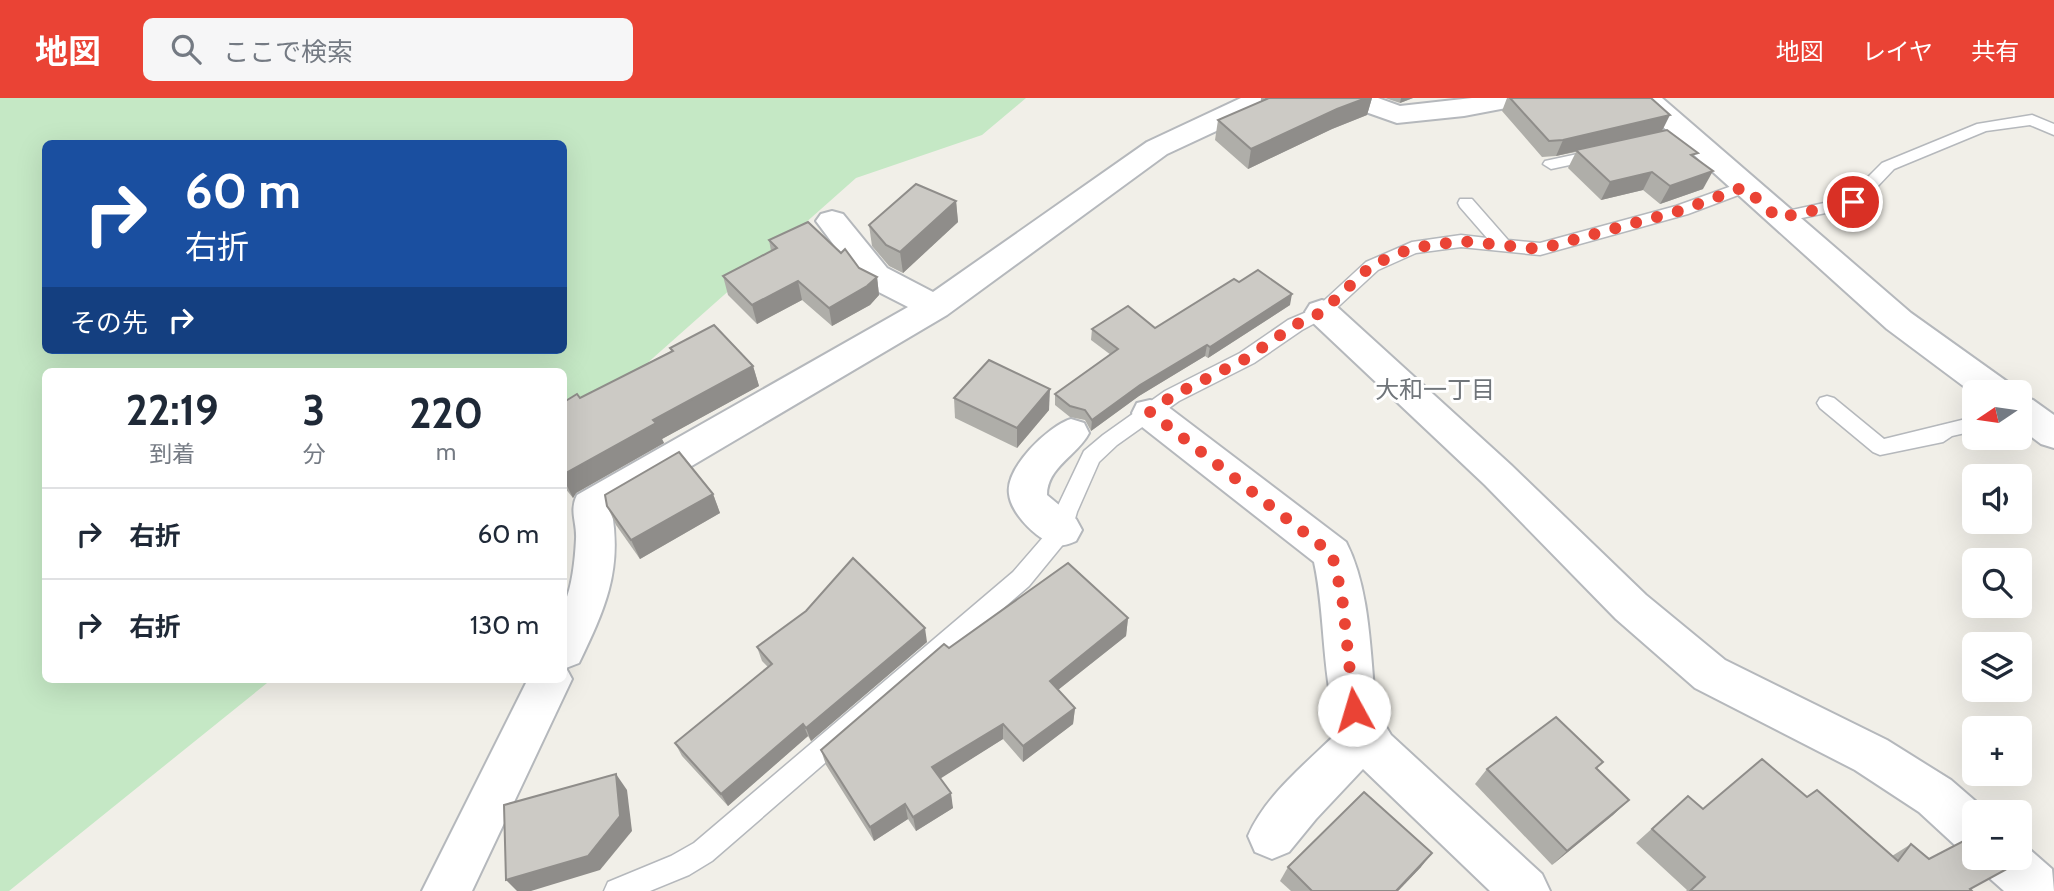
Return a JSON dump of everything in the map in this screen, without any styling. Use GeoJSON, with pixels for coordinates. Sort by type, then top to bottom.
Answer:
{"type":"FeatureCollection","features":[{"type":"Feature","properties":{"kind":"street"},"geometry":{"type":"LineString","coordinates":[[567,644],[589,596],[596,537],[592,506],[935,307],[1157,148],[1264,98]]}},
{"type":"Feature","properties":{"kind":"street"},"geometry":{"type":"LineString","coordinates":[[1353,98],[1397,115],[1464,108],[1517,98]]}},
{"type":"Feature","properties":{"kind":"street"},"geometry":{"type":"LineString","coordinates":[[1645,98],[1678,135],[1744,187],[1899,321],[1980,380]]}},
{"type":"Feature","properties":{"kind":"street"},"geometry":{"type":"LineString","coordinates":[[832,221],[874,276],[935,307]]}},
{"type":"Feature","properties":{"kind":"street"},"geometry":{"type":"LineString","coordinates":[[1322,312],[1498,475],[1631,607],[1710,674],[1871,755],[1935,796],[1962,820]]}},
{"type":"Feature","properties":{"kind":"street"},"geometry":{"type":"LineString","coordinates":[[1150,412],[1332,554],[1342,596],[1354,710],[1365,736],[1376,750],[1525,891]]}},
{"type":"Feature","properties":{"kind":"street"},"geometry":{"type":"LineString","coordinates":[[1062,530],[1028,498],[1028,488],[1037,469],[1060,440],[1071,433]]}},
{"type":"Feature","properties":{"kind":"street"},"geometry":{"type":"LineString","coordinates":[[447,891],[548,683]]}},
{"type":"Feature","properties":{"kind":"street"},"geometry":{"type":"LineString","coordinates":[[1272,836],[1299,803],[1365,736]]}},
{"type":"Feature","properties":{"kind":"lane"},"geometry":{"type":"LineString","coordinates":[[1778,218],[1853,202],[1888,166],[1983,127],[2032,120],[2054,130]]}},
{"type":"Feature","properties":{"kind":"lane"},"geometry":{"type":"LineString","coordinates":[[1551,164],[1618,151]]}},
{"type":"Feature","properties":{"kind":"lane"},"geometry":{"type":"LineString","coordinates":[[617,891],[680,866],[703,852],[1021,579],[1062,530],[1066,512],[1091,457],[1172,396],[1247,358],[1295,325],[1322,312],[1372,265],[1412,248],[1461,241],[1540,249],[1682,210],[1744,187]]}},
{"type":"Feature","properties":{"kind":"lane"},"geometry":{"type":"LineString","coordinates":[[1466,203],[1504,246]]}},
{"type":"Feature","properties":{"kind":"lane"},"geometry":{"type":"LineString","coordinates":[[1827,403],[1880,447],[1943,434],[1945,430],[1962,426]]}},
{"type":"Feature","properties":{"kind":"green space"},"geometry":{"type":"Polygon","coordinates":[[[0,98],[1026,98],[982,135],[856,178],[567,434],[567,368],[42,368],[42,683],[267,683],[9,891],[0,891],[0,98]]]}},
{"type":"Feature","properties":{"kind":"building"},"geometry":{"type":"Polygon","coordinates":[[[1266,98],[1366,98],[1251,149],[1218,120],[1266,98]]]}},
{"type":"Feature","properties":{"kind":"building"},"geometry":{"type":"Polygon","coordinates":[[[1510,98],[1651,98],[1670,115],[1549,141],[1510,98]]]}},
{"type":"Feature","properties":{"kind":"building"},"geometry":{"type":"Polygon","coordinates":[[[1667,130],[1698,153],[1691,155],[1713,171],[1670,186],[1652,172],[1610,182],[1576,150],[1667,130]]]}},
{"type":"Feature","properties":{"kind":"building"},"geometry":{"type":"Polygon","coordinates":[[[916,184],[956,201],[900,252],[886,245],[869,225],[916,184]]]}},
{"type":"Feature","properties":{"kind":"building"},"geometry":{"type":"Polygon","coordinates":[[[808,222],[841,253],[845,249],[859,268],[877,277],[867,286],[829,308],[798,281],[752,305],[723,276],[777,248],[769,240],[808,222]]]}},
{"type":"Feature","properties":{"kind":"building"},"geometry":{"type":"Polygon","coordinates":[[[1258,270],[1292,294],[1210,347],[1207,345],[1140,385],[1092,420],[1085,410],[1070,406],[1055,394],[1118,349],[1092,329],[1128,306],[1155,328],[1234,279],[1239,282],[1258,270]]]}},
{"type":"Feature","properties":{"kind":"building"},"geometry":{"type":"Polygon","coordinates":[[[714,325],[753,366],[653,420],[656,423],[567,472],[567,400],[577,394],[580,398],[673,351],[670,348],[714,325]]]}},
{"type":"Feature","properties":{"kind":"building"},"geometry":{"type":"Polygon","coordinates":[[[989,360],[1050,389],[1017,428],[954,398],[989,360]]]}},
{"type":"Feature","properties":{"kind":"building"},"geometry":{"type":"Polygon","coordinates":[[[679,452],[713,494],[631,540],[607,506],[605,495],[679,452]]]}},
{"type":"Feature","properties":{"kind":"building"},"geometry":{"type":"Polygon","coordinates":[[[853,558],[925,628],[806,728],[803,724],[721,794],[675,743],[772,664],[757,647],[806,611],[853,558]]]}},
{"type":"Feature","properties":{"kind":"building"},"geometry":{"type":"Polygon","coordinates":[[[1068,563],[1128,618],[1050,681],[1075,708],[1023,746],[1003,724],[932,767],[951,793],[913,817],[905,804],[870,827],[821,750],[944,644],[949,648],[1068,563]]]}},
{"type":"Feature","properties":{"kind":"building"},"geometry":{"type":"Polygon","coordinates":[[[1556,717],[1603,762],[1596,768],[1629,800],[1567,851],[1487,769],[1556,717]]]}},
{"type":"Feature","properties":{"kind":"building"},"geometry":{"type":"Polygon","coordinates":[[[1762,759],[1807,797],[1817,790],[1898,861],[1911,844],[1929,859],[1962,842],[1962,870],[2005,870],[1970,889],[1972,891],[1690,891],[1705,877],[1652,829],[1688,796],[1703,809],[1762,759]]]}},
{"type":"Feature","properties":{"kind":"building"},"geometry":{"type":"Polygon","coordinates":[[[616,774],[620,816],[588,856],[506,880],[504,805],[616,774]]]}},
{"type":"Feature","properties":{"kind":"building"},"geometry":{"type":"Polygon","coordinates":[[[1364,792],[1432,853],[1396,891],[1312,891],[1288,867],[1364,792]]]}},
{"type":"Feature","properties":{"kind":"district","name":"大和一丁目"},"geometry":{"type":"Point","coordinates":[1435,390]}},
{"type":"Feature","properties":{"kind":"route"},"geometry":{"type":"LineString","coordinates":[[1354,710],[1342,596],[1332,554],[1150,412],[1172,396],[1247,358],[1295,325],[1322,312],[1372,265],[1412,248],[1461,241],[1540,249],[1651,216],[1682,210],[1744,187],[1778,218],[1853,202]]}}]}
